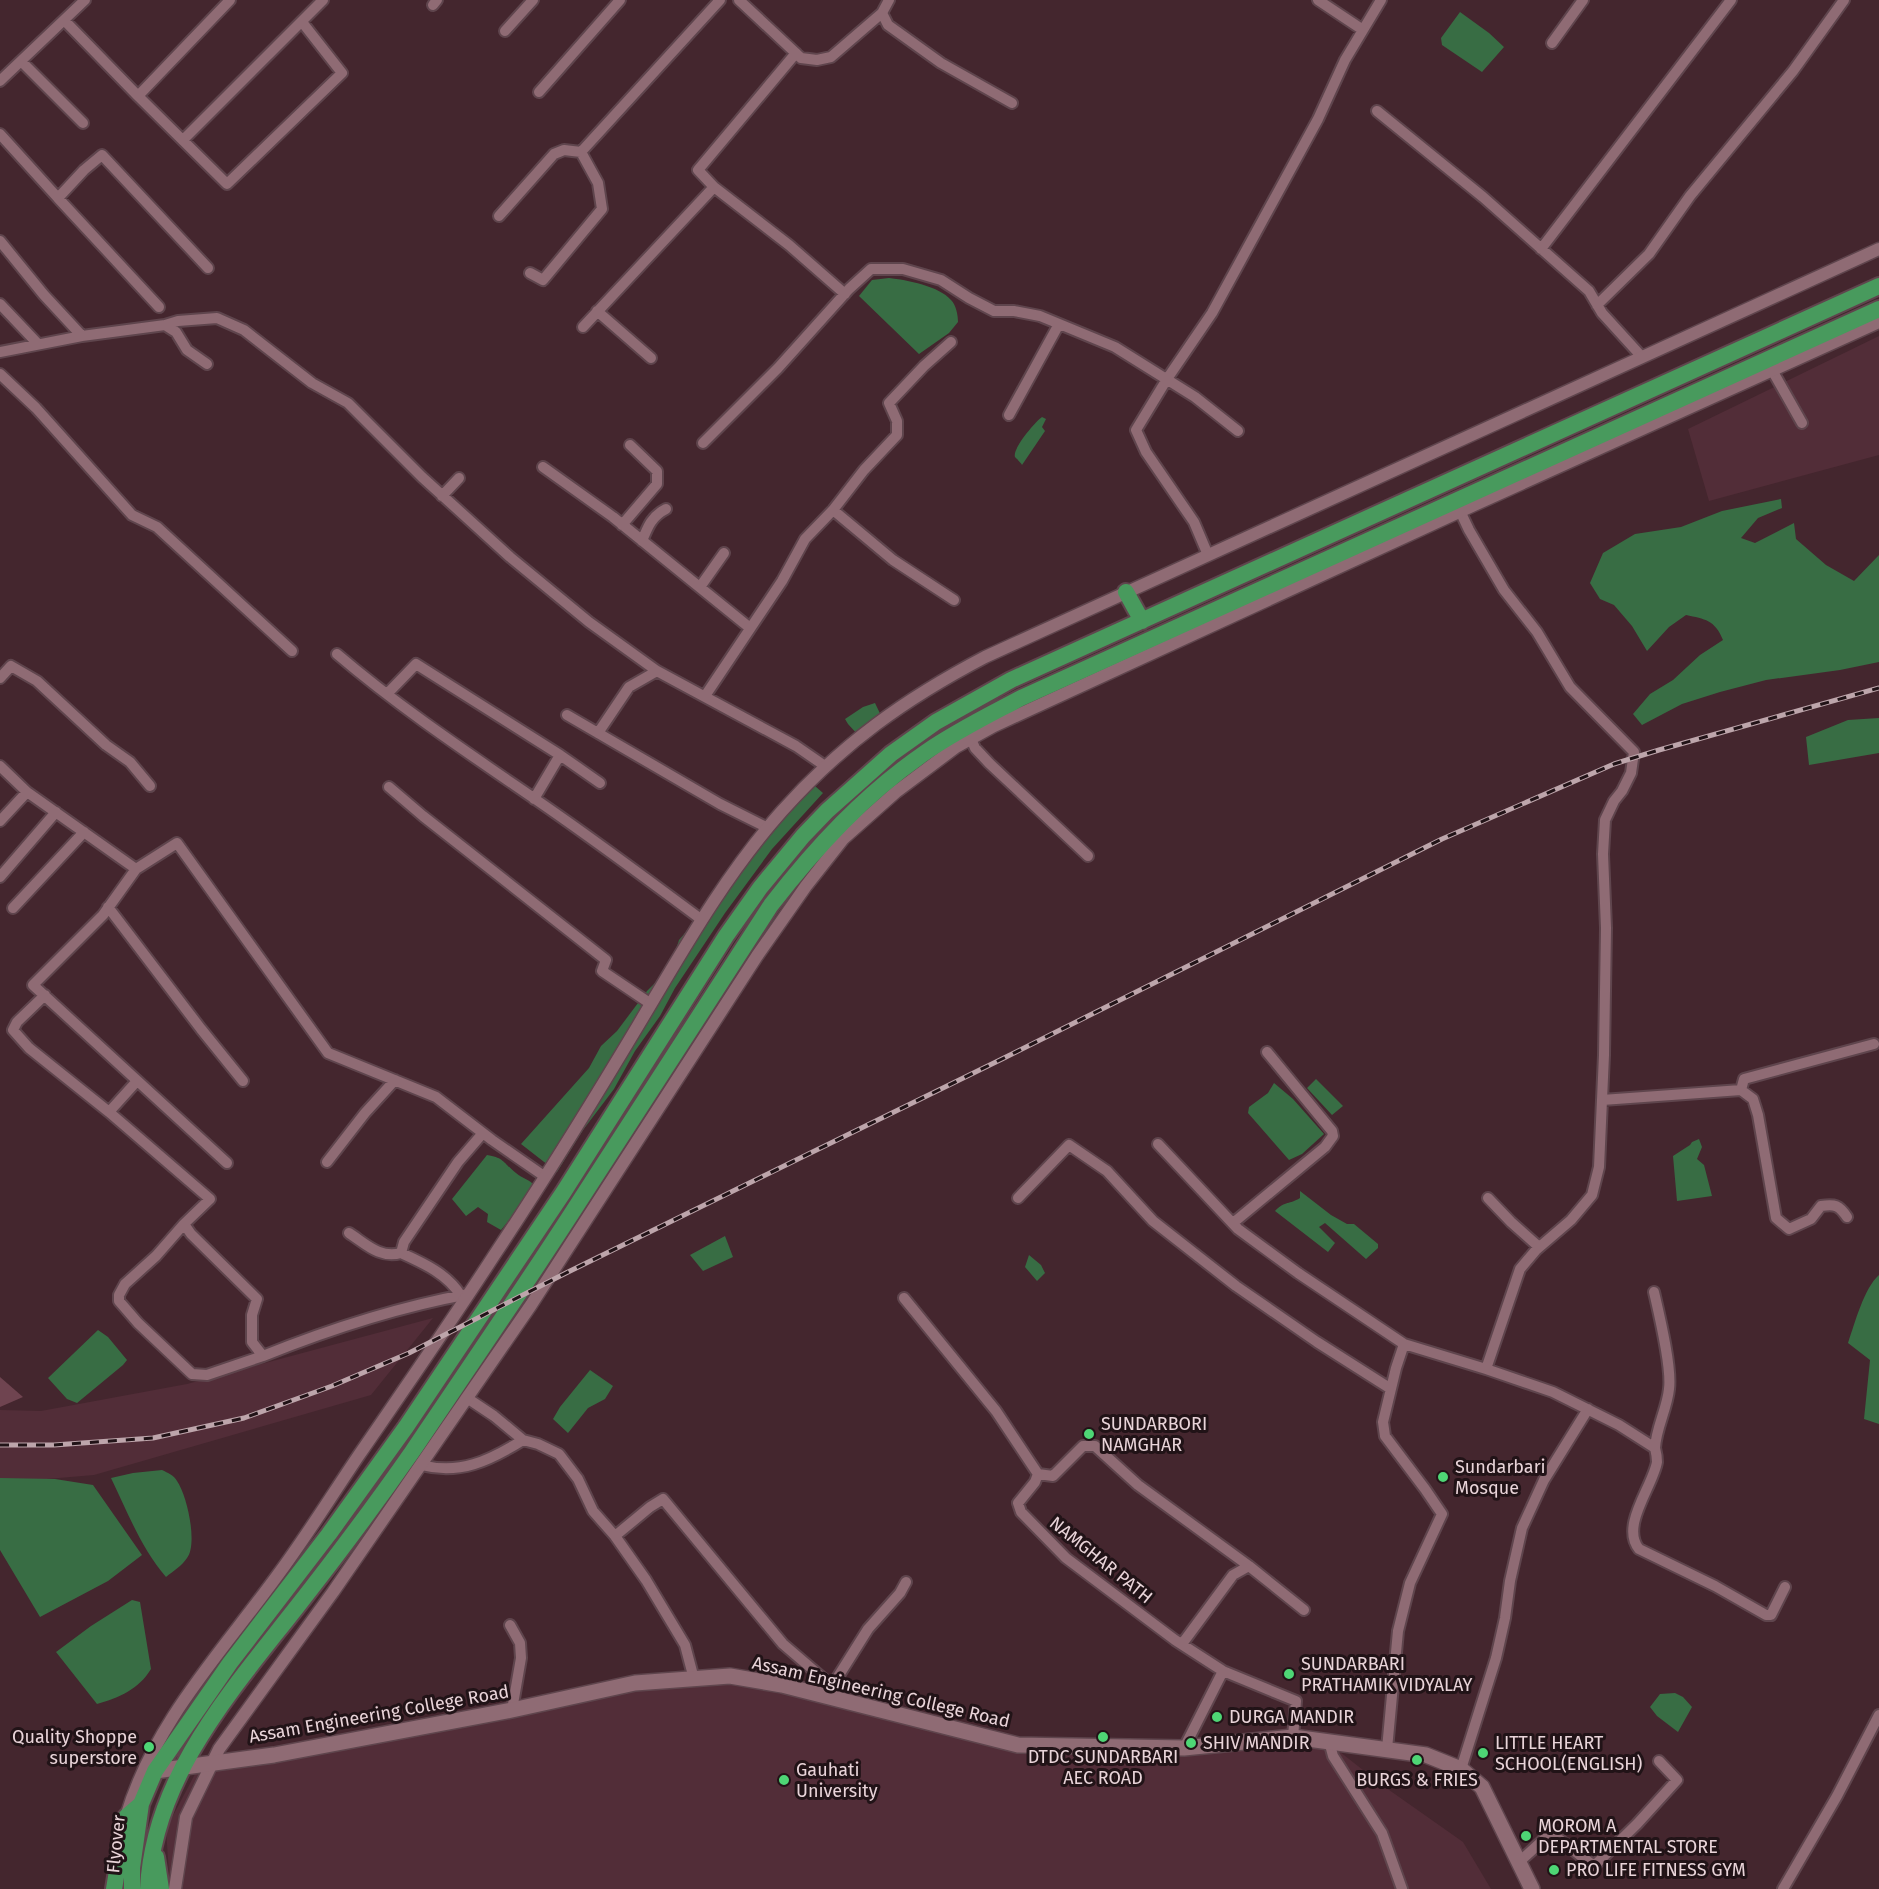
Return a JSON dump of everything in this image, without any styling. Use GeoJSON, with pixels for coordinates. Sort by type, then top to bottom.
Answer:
{"type":"FeatureCollection","features":[{"type":"Feature","properties":{"kind":"highway"},"geometry":{"type":"LineString","coordinates":[[114,1889],[126,1817],[141,1804],[155,1771],[230,1663],[329,1534],[394,1444],[563,1193],[726,936],[760,888],[790,851],[852,788],[891,754],[928,727],[1011,680],[1879,286]]}},
{"type":"Feature","properties":{"kind":"highway","name":"Flyover"},"geometry":{"type":"LineString","coordinates":[[148,1889],[149,1866],[163,1812],[182,1766],[219,1710],[335,1558],[409,1455],[579,1203],[771,905],[806,860],[875,791],[927,751],[966,726],[1021,698],[1879,309]]}},
{"type":"Feature","properties":{"kind":"highway"},"geometry":{"type":"LineString","coordinates":[[1126,592],[1142,621]]}},
{"type":"Feature","properties":{"kind":"highway","name":"Flyover"},"geometry":{"type":"LineString","coordinates":[[132,1889],[132,1868],[141,1804]]}},
{"type":"Feature","properties":{"kind":"highway"},"geometry":{"type":"LineString","coordinates":[[154,1841],[161,1889]]}},
{"type":"Feature","properties":{"kind":"main road","name":"Assam Engineering College Road"},"geometry":{"type":"LineString","coordinates":[[155,1771],[274,1755],[512,1710],[635,1683],[730,1676],[829,1691],[1018,1745],[1184,1748],[1293,1737],[1426,1755],[1461,1769],[1482,1787],[1532,1889]]}},
{"type":"Feature","properties":{"kind":"street"},"geometry":{"type":"LineString","coordinates":[[0,81],[85,0]]}},
{"type":"Feature","properties":{"kind":"street"},"geometry":{"type":"LineString","coordinates":[[138,96],[230,0]]}},
{"type":"Feature","properties":{"kind":"street"},"geometry":{"type":"LineString","coordinates":[[183,140],[323,0]]}},
{"type":"Feature","properties":{"kind":"street"},"geometry":{"type":"LineString","coordinates":[[505,31],[533,0]]}},
{"type":"Feature","properties":{"kind":"street"},"geometry":{"type":"LineString","coordinates":[[539,92],[620,0]]}},
{"type":"Feature","properties":{"kind":"street"},"geometry":{"type":"LineString","coordinates":[[580,152],[720,0]]}},
{"type":"Feature","properties":{"kind":"street"},"geometry":{"type":"LineString","coordinates":[[740,0],[801,58],[817,60],[831,57],[882,13],[889,0]]}},
{"type":"Feature","properties":{"kind":"street"},"geometry":{"type":"LineString","coordinates":[[1318,0],[1363,30]]}},
{"type":"Feature","properties":{"kind":"street"},"geometry":{"type":"LineString","coordinates":[[1208,555],[1194,522],[1146,452],[1136,430],[1212,313],[1318,119],[1345,60],[1381,0]]}},
{"type":"Feature","properties":{"kind":"street"},"geometry":{"type":"LineString","coordinates":[[1552,43],[1583,0]]}},
{"type":"Feature","properties":{"kind":"street"},"geometry":{"type":"LineString","coordinates":[[1541,249],[1731,0]]}},
{"type":"Feature","properties":{"kind":"street"},"geometry":{"type":"LineString","coordinates":[[1597,305],[1649,254],[1690,196],[1792,71],[1844,0]]}},
{"type":"Feature","properties":{"kind":"street"},"geometry":{"type":"LineString","coordinates":[[882,13],[888,25],[941,63],[1012,103]]}},
{"type":"Feature","properties":{"kind":"street"},"geometry":{"type":"LineString","coordinates":[[64,20],[227,184],[342,73],[302,22]]}},
{"type":"Feature","properties":{"kind":"street"},"geometry":{"type":"LineString","coordinates":[[796,53],[698,170],[714,187],[789,245],[845,294]]}},
{"type":"Feature","properties":{"kind":"street"},"geometry":{"type":"LineString","coordinates":[[21,61],[83,123]]}},
{"type":"Feature","properties":{"kind":"street"},"geometry":{"type":"LineString","coordinates":[[1377,111],[1483,197],[1588,291],[1597,305],[1642,357]]}},
{"type":"Feature","properties":{"kind":"street"},"geometry":{"type":"LineString","coordinates":[[0,134],[159,307]]}},
{"type":"Feature","properties":{"kind":"street"},"geometry":{"type":"LineString","coordinates":[[499,216],[554,154],[564,150],[580,152]]}},
{"type":"Feature","properties":{"kind":"street"},"geometry":{"type":"LineString","coordinates":[[530,273],[543,280],[602,209],[598,183],[580,152]]}},
{"type":"Feature","properties":{"kind":"street"},"geometry":{"type":"LineString","coordinates":[[58,198],[84,170],[102,155],[208,268]]}},
{"type":"Feature","properties":{"kind":"street"},"geometry":{"type":"LineString","coordinates":[[583,327],[714,187]]}},
{"type":"Feature","properties":{"kind":"street"},"geometry":{"type":"LineString","coordinates":[[0,241],[50,302],[82,336]]}},
{"type":"Feature","properties":{"kind":"street"},"geometry":{"type":"LineString","coordinates":[[126,1817],[135,1787],[153,1748],[196,1682],[278,1575],[544,1176],[740,862],[825,766],[858,737],[898,707],[938,681],[985,657],[1879,249]]}},
{"type":"Feature","properties":{"kind":"street"},"geometry":{"type":"LineString","coordinates":[[703,443],[778,368],[845,294],[871,269],[903,269],[941,280],[994,311],[1014,311],[1040,316],[1115,347],[1195,398],[1238,431]]}},
{"type":"Feature","properties":{"kind":"street"},"geometry":{"type":"LineString","coordinates":[[0,304],[38,344]]}},
{"type":"Feature","properties":{"kind":"street"},"geometry":{"type":"LineString","coordinates":[[597,311],[651,358]]}},
{"type":"Feature","properties":{"kind":"street"},"geometry":{"type":"LineString","coordinates":[[0,352],[178,321],[217,318],[244,330],[312,383],[348,403],[442,496],[510,557],[589,621],[657,670],[796,746],[825,766]]}},
{"type":"Feature","properties":{"kind":"street"},"geometry":{"type":"LineString","coordinates":[[175,1889],[186,1817],[219,1749],[333,1592],[531,1305],[758,956],[806,886],[843,839],[896,792],[956,747],[1027,710],[1879,322]]}},
{"type":"Feature","properties":{"kind":"street"},"geometry":{"type":"LineString","coordinates":[[1009,415],[1059,324]]}},
{"type":"Feature","properties":{"kind":"street"},"geometry":{"type":"LineString","coordinates":[[165,325],[176,332],[187,350],[207,364]]}},
{"type":"Feature","properties":{"kind":"street"},"geometry":{"type":"LineString","coordinates":[[705,696],[782,581],[805,539],[897,435],[897,421],[890,403],[924,366],[951,342]]}},
{"type":"Feature","properties":{"kind":"street"},"geometry":{"type":"LineString","coordinates":[[1772,370],[1802,423]]}},
{"type":"Feature","properties":{"kind":"street"},"geometry":{"type":"LineString","coordinates":[[0,375],[36,408],[132,514],[157,527],[292,651]]}},
{"type":"Feature","properties":{"kind":"street"},"geometry":{"type":"LineString","coordinates":[[622,525],[657,484],[657,471],[630,445]]}},
{"type":"Feature","properties":{"kind":"street"},"geometry":{"type":"LineString","coordinates":[[543,467],[622,525],[750,628]]}},
{"type":"Feature","properties":{"kind":"street"},"geometry":{"type":"LineString","coordinates":[[442,496],[459,478]]}},
{"type":"Feature","properties":{"kind":"street"},"geometry":{"type":"LineString","coordinates":[[642,541],[648,525],[656,514],[666,509]]}},
{"type":"Feature","properties":{"kind":"street"},"geometry":{"type":"LineString","coordinates":[[833,510],[893,560],[954,600]]}},
{"type":"Feature","properties":{"kind":"street"},"geometry":{"type":"LineString","coordinates":[[1460,511],[1468,530],[1504,590],[1537,632],[1570,687],[1634,752],[1631,773],[1605,820],[1603,854],[1606,928],[1599,1167],[1592,1194],[1570,1220],[1539,1247],[1520,1269],[1486,1369]]}},
{"type":"Feature","properties":{"kind":"street"},"geometry":{"type":"LineString","coordinates":[[700,587],[724,554]]}},
{"type":"Feature","properties":{"kind":"street"},"geometry":{"type":"LineString","coordinates":[[337,654],[387,694],[702,920]]}},
{"type":"Feature","properties":{"kind":"street"},"geometry":{"type":"LineString","coordinates":[[387,694],[416,664],[600,783]]}},
{"type":"Feature","properties":{"kind":"street"},"geometry":{"type":"LineString","coordinates":[[0,678],[11,666],[37,681],[106,745],[130,762],[150,786]]}},
{"type":"Feature","properties":{"kind":"street"},"geometry":{"type":"LineString","coordinates":[[598,733],[629,687],[657,670]]}},
{"type":"Feature","properties":{"kind":"street"},"geometry":{"type":"LineString","coordinates":[[567,715],[711,799],[768,828]]}},
{"type":"Feature","properties":{"kind":"street"},"geometry":{"type":"LineString","coordinates":[[971,739],[975,748],[989,763],[1088,856]]}},
{"type":"Feature","properties":{"kind":"street"},"geometry":{"type":"LineString","coordinates":[[534,798],[560,755]]}},
{"type":"Feature","properties":{"kind":"street"},"geometry":{"type":"LineString","coordinates":[[0,766],[23,796],[52,816],[84,832],[136,869]]}},
{"type":"Feature","properties":{"kind":"street"},"geometry":{"type":"LineString","coordinates":[[389,787],[606,960],[602,971],[651,1004]]}},
{"type":"Feature","properties":{"kind":"street"},"geometry":{"type":"LineString","coordinates":[[0,821],[23,796]]}},
{"type":"Feature","properties":{"kind":"street"},"geometry":{"type":"LineString","coordinates":[[0,877],[52,816]]}},
{"type":"Feature","properties":{"kind":"street"},"geometry":{"type":"LineString","coordinates":[[13,908],[84,832]]}},
{"type":"Feature","properties":{"kind":"street"},"geometry":{"type":"LineString","coordinates":[[227,1163],[33,985],[108,907],[136,869],[177,843],[328,1053],[436,1097],[544,1176]]}},
{"type":"Feature","properties":{"kind":"street"},"geometry":{"type":"LineString","coordinates":[[108,907],[243,1081]]}},
{"type":"Feature","properties":{"kind":"street"},"geometry":{"type":"LineString","coordinates":[[45,995],[17,1022],[13,1030],[29,1048],[109,1112],[210,1199],[156,1256],[125,1284],[119,1295],[119,1301],[138,1323],[192,1374],[207,1375],[361,1320],[465,1295]]}},
{"type":"Feature","properties":{"kind":"street"},"geometry":{"type":"LineString","coordinates":[[1741,1090],[1744,1079],[1874,1044]]}},
{"type":"Feature","properties":{"kind":"street"},"geometry":{"type":"LineString","coordinates":[[1233,1223],[1325,1147],[1333,1136],[1332,1131],[1267,1052]]}},
{"type":"Feature","properties":{"kind":"street"},"geometry":{"type":"LineString","coordinates":[[327,1162],[365,1113],[395,1080]]}},
{"type":"Feature","properties":{"kind":"street"},"geometry":{"type":"LineString","coordinates":[[109,1112],[136,1081]]}},
{"type":"Feature","properties":{"kind":"street"},"geometry":{"type":"LineString","coordinates":[[1602,1100],[1741,1090],[1753,1099],[1758,1115],[1776,1218],[1789,1229],[1811,1219],[1821,1206],[1834,1204],[1840,1207],[1846,1217]]}},
{"type":"Feature","properties":{"kind":"street"},"geometry":{"type":"LineString","coordinates":[[401,1253],[404,1242],[458,1162],[483,1133]]}},
{"type":"Feature","properties":{"kind":"street"},"geometry":{"type":"LineString","coordinates":[[1158,1144],[1238,1229],[1298,1273],[1404,1344],[1553,1392],[1619,1425],[1655,1448]]}},
{"type":"Feature","properties":{"kind":"street"},"geometry":{"type":"LineString","coordinates":[[1018,1198],[1069,1145],[1107,1171],[1153,1221],[1236,1286],[1317,1342],[1391,1389]]}},
{"type":"Feature","properties":{"kind":"street"},"geometry":{"type":"LineString","coordinates":[[1488,1198],[1510,1222],[1539,1247]]}},
{"type":"Feature","properties":{"kind":"street"},"geometry":{"type":"LineString","coordinates":[[184,1224],[191,1234],[257,1299],[252,1315],[252,1342],[263,1356]]}},
{"type":"Feature","properties":{"kind":"street"},"geometry":{"type":"LineString","coordinates":[[349,1233],[378,1252],[390,1256],[401,1253],[427,1266],[465,1295]]}},
{"type":"Feature","properties":{"kind":"street"},"geometry":{"type":"LineString","coordinates":[[1654,1292],[1670,1386],[1656,1436],[1657,1462],[1641,1501],[1632,1535],[1639,1549],[1715,1586],[1766,1615],[1772,1615],[1785,1587]]}},
{"type":"Feature","properties":{"kind":"street"},"geometry":{"type":"LineString","coordinates":[[904,1298],[996,1411],[1038,1474],[1053,1476],[1083,1446],[1095,1446],[1138,1485],[1249,1566],[1304,1610]]}},
{"type":"Feature","properties":{"kind":"street"},"geometry":{"type":"LineString","coordinates":[[1387,1749],[1398,1631],[1410,1583],[1442,1514],[1385,1436],[1383,1422],[1404,1344]]}},
{"type":"Feature","properties":{"kind":"street"},"geometry":{"type":"LineString","coordinates":[[467,1398],[494,1416],[523,1440],[559,1454],[578,1479],[593,1511],[615,1536],[646,1580],[685,1645],[694,1679]]}},
{"type":"Feature","properties":{"kind":"street"},"geometry":{"type":"LineString","coordinates":[[1461,1769],[1496,1658],[1522,1528],[1544,1480],[1588,1410]]}},
{"type":"Feature","properties":{"kind":"street"},"geometry":{"type":"LineString","coordinates":[[420,1465],[452,1470],[502,1454],[523,1440]]}},
{"type":"Feature","properties":{"kind":"street","name":"NAMGHAR PATH"},"geometry":{"type":"LineString","coordinates":[[1038,1474],[1035,1482],[1018,1503],[1021,1512],[1066,1558],[1182,1644],[1223,1671],[1296,1701],[1293,1737]]}},
{"type":"Feature","properties":{"kind":"street"},"geometry":{"type":"LineString","coordinates":[[615,1536],[663,1499],[783,1644],[829,1691],[868,1629],[900,1593],[906,1582]]}},
{"type":"Feature","properties":{"kind":"street"},"geometry":{"type":"LineString","coordinates":[[1182,1644],[1233,1575],[1249,1566]]}},
{"type":"Feature","properties":{"kind":"street"},"geometry":{"type":"LineString","coordinates":[[510,1625],[520,1643],[521,1658],[512,1710]]}},
{"type":"Feature","properties":{"kind":"street"},"geometry":{"type":"LineString","coordinates":[[1184,1748],[1223,1671]]}},
{"type":"Feature","properties":{"kind":"street"},"geometry":{"type":"LineString","coordinates":[[1783,1889],[1837,1796],[1879,1715]]}},
{"type":"Feature","properties":{"kind":"street"},"geometry":{"type":"LineString","coordinates":[[1329,1741],[1333,1756],[1382,1833],[1402,1889]]}},
{"type":"Feature","properties":{"kind":"street"},"geometry":{"type":"LineString","coordinates":[[1519,1862],[1551,1833],[1594,1866],[1677,1780],[1659,1761]]}},
{"type":"Feature","properties":{"kind":"shaded area"},"geometry":{"type":"Polygon","coordinates":[[[1460,12],[1504,47],[1482,72],[1442,45],[1441,38],[1460,12]]]}},
{"type":"Feature","properties":{"kind":"shaded area"},"geometry":{"type":"Polygon","coordinates":[[[889,278],[922,284],[946,295],[954,305],[958,322],[949,333],[919,354],[859,296],[872,280],[889,278]]]}},
{"type":"Feature","properties":{"kind":"shaded area"},"geometry":{"type":"Polygon","coordinates":[[[1879,336],[1879,455],[1709,501],[1688,429],[1879,336]]]}},
{"type":"Feature","properties":{"kind":"shaded area"},"geometry":{"type":"Polygon","coordinates":[[[1042,417],[1046,419],[1042,427],[1045,431],[1022,465],[1015,457],[1017,448],[1042,417]]]}},
{"type":"Feature","properties":{"kind":"shaded area"},"geometry":{"type":"Polygon","coordinates":[[[1781,499],[1782,508],[1758,518],[1741,538],[1755,543],[1794,523],[1796,539],[1826,565],[1854,581],[1879,555],[1879,662],[1766,680],[1720,692],[1682,704],[1642,725],[1633,714],[1650,694],[1673,680],[1700,655],[1723,640],[1713,624],[1686,615],[1669,627],[1647,651],[1632,626],[1614,605],[1600,599],[1590,583],[1603,553],[1635,534],[1681,527],[1722,511],[1781,499]]]}},
{"type":"Feature","properties":{"kind":"shaded area"},"geometry":{"type":"Polygon","coordinates":[[[875,703],[885,724],[859,736],[845,719],[863,707],[875,703]]]}},
{"type":"Feature","properties":{"kind":"shaded area"},"geometry":{"type":"Polygon","coordinates":[[[1879,718],[1879,753],[1809,765],[1806,737],[1848,720],[1879,718]]]}},
{"type":"Feature","properties":{"kind":"shaded area"},"geometry":{"type":"Polygon","coordinates":[[[808,780],[823,793],[772,849],[725,913],[675,988],[660,1016],[635,1051],[614,1089],[583,1130],[557,1172],[521,1144],[589,1068],[601,1046],[617,1031],[647,991],[670,968],[679,940],[755,851],[808,780]]]}},
{"type":"Feature","properties":{"kind":"shaded area"},"geometry":{"type":"Polygon","coordinates":[[[1316,1079],[1343,1106],[1332,1115],[1307,1088],[1316,1079]]]}},
{"type":"Feature","properties":{"kind":"shaded area"},"geometry":{"type":"Polygon","coordinates":[[[1274,1083],[1293,1099],[1324,1134],[1302,1154],[1289,1160],[1248,1113],[1249,1107],[1268,1093],[1274,1083]]]}},
{"type":"Feature","properties":{"kind":"shaded area"},"geometry":{"type":"Polygon","coordinates":[[[1699,1139],[1702,1147],[1697,1159],[1704,1165],[1712,1196],[1677,1201],[1673,1156],[1699,1139]]]}},
{"type":"Feature","properties":{"kind":"shaded area"},"geometry":{"type":"Polygon","coordinates":[[[487,1155],[501,1159],[536,1187],[501,1230],[487,1222],[488,1214],[478,1207],[466,1216],[452,1199],[487,1155]]]}},
{"type":"Feature","properties":{"kind":"shaded area"},"geometry":{"type":"Polygon","coordinates":[[[1300,1191],[1331,1215],[1347,1224],[1354,1224],[1378,1244],[1378,1248],[1366,1259],[1325,1223],[1319,1227],[1335,1243],[1328,1252],[1275,1211],[1282,1205],[1300,1198],[1300,1191]]]}},
{"type":"Feature","properties":{"kind":"shaded area"},"geometry":{"type":"Polygon","coordinates":[[[725,1236],[733,1257],[703,1271],[690,1255],[725,1236]]]}},
{"type":"Feature","properties":{"kind":"shaded area"},"geometry":{"type":"Polygon","coordinates":[[[1029,1255],[1041,1265],[1045,1273],[1037,1281],[1025,1267],[1029,1255]]]}},
{"type":"Feature","properties":{"kind":"shaded area"},"geometry":{"type":"Polygon","coordinates":[[[1879,1275],[1879,1424],[1864,1419],[1870,1360],[1848,1343],[1864,1297],[1879,1275]]]}},
{"type":"Feature","properties":{"kind":"shaded area"},"geometry":{"type":"Polygon","coordinates":[[[433,1318],[371,1395],[94,1475],[0,1483],[0,1410],[41,1411],[187,1384],[433,1318]]]}},
{"type":"Feature","properties":{"kind":"shaded area"},"geometry":{"type":"Polygon","coordinates":[[[98,1330],[108,1337],[127,1360],[77,1403],[67,1399],[48,1378],[98,1330]]]}},
{"type":"Feature","properties":{"kind":"shaded area"},"geometry":{"type":"Polygon","coordinates":[[[590,1370],[613,1386],[605,1399],[588,1408],[568,1433],[553,1419],[590,1370]]]}},
{"type":"Feature","properties":{"kind":"shaded area"},"geometry":{"type":"Polygon","coordinates":[[[0,1377],[23,1397],[0,1407],[0,1377]]]}},
{"type":"Feature","properties":{"kind":"shaded area"},"geometry":{"type":"Polygon","coordinates":[[[162,1470],[171,1474],[181,1488],[191,1531],[190,1551],[187,1558],[166,1577],[142,1542],[111,1478],[162,1470]]]}},
{"type":"Feature","properties":{"kind":"shaded area"},"geometry":{"type":"Polygon","coordinates":[[[0,1478],[55,1479],[93,1485],[142,1555],[108,1581],[40,1617],[0,1550],[0,1478]]]}},
{"type":"Feature","properties":{"kind":"shaded area"},"geometry":{"type":"Polygon","coordinates":[[[132,1600],[140,1602],[151,1669],[141,1682],[128,1692],[97,1704],[56,1652],[132,1600]]]}},
{"type":"Feature","properties":{"kind":"shaded area","name":"Gauhati University"},"geometry":{"type":"Polygon","coordinates":[[[730,1676],[1018,1745],[1246,1742],[1335,1748],[1382,1785],[1463,1842],[1491,1889],[170,1889],[166,1829],[195,1774],[274,1755],[635,1683],[730,1676]]]}},
{"type":"Feature","properties":{"kind":"shaded area"},"geometry":{"type":"Polygon","coordinates":[[[1675,1693],[1683,1697],[1692,1707],[1678,1732],[1657,1716],[1650,1707],[1660,1694],[1675,1693]]]}},
{"type":"Feature","properties":{"kind":"railway"},"geometry":{"type":"LineString","coordinates":[[0,1445],[54,1445],[153,1438],[244,1418],[332,1386],[409,1353],[1442,839],[1614,764],[1879,688]]}},
{"type":"Feature","properties":{"kind":"place","name":"SUNDARBORI NAMGHAR"},"geometry":{"type":"Point","coordinates":[1089,1434]}},
{"type":"Feature","properties":{"kind":"place","name":"Sundarbari Mosque"},"geometry":{"type":"Point","coordinates":[1443,1477]}},
{"type":"Feature","properties":{"kind":"place","name":"SUNDARBARI PRATHAMIK VIDYALAY"},"geometry":{"type":"Point","coordinates":[1289,1674]}},
{"type":"Feature","properties":{"kind":"place","name":"DURGA MANDIR"},"geometry":{"type":"Point","coordinates":[1217,1717]}},
{"type":"Feature","properties":{"kind":"place","name":"DTDC SUNDARBARI AEC ROAD"},"geometry":{"type":"Point","coordinates":[1103,1737]}},
{"type":"Feature","properties":{"kind":"place","name":"SHIV MANDIR"},"geometry":{"type":"Point","coordinates":[1191,1743]}},
{"type":"Feature","properties":{"kind":"place","name":"Quality Shoppe superstore"},"geometry":{"type":"Point","coordinates":[149,1747]}},
{"type":"Feature","properties":{"kind":"place","name":"LITTLE HEART SCHOOL(ENGLISH)"},"geometry":{"type":"Point","coordinates":[1483,1753]}},
{"type":"Feature","properties":{"kind":"place","name":"BURGS & FRIES"},"geometry":{"type":"Point","coordinates":[1417,1760]}},
{"type":"Feature","properties":{"kind":"place","name":"Gauhati University"},"geometry":{"type":"Point","coordinates":[784,1780]}},
{"type":"Feature","properties":{"kind":"place","name":"MOROM A DEPARTMENTAL STORE"},"geometry":{"type":"Point","coordinates":[1526,1836]}},
{"type":"Feature","properties":{"kind":"place","name":"PRO LIFE FITNESS GYM"},"geometry":{"type":"Point","coordinates":[1554,1870]}}]}
